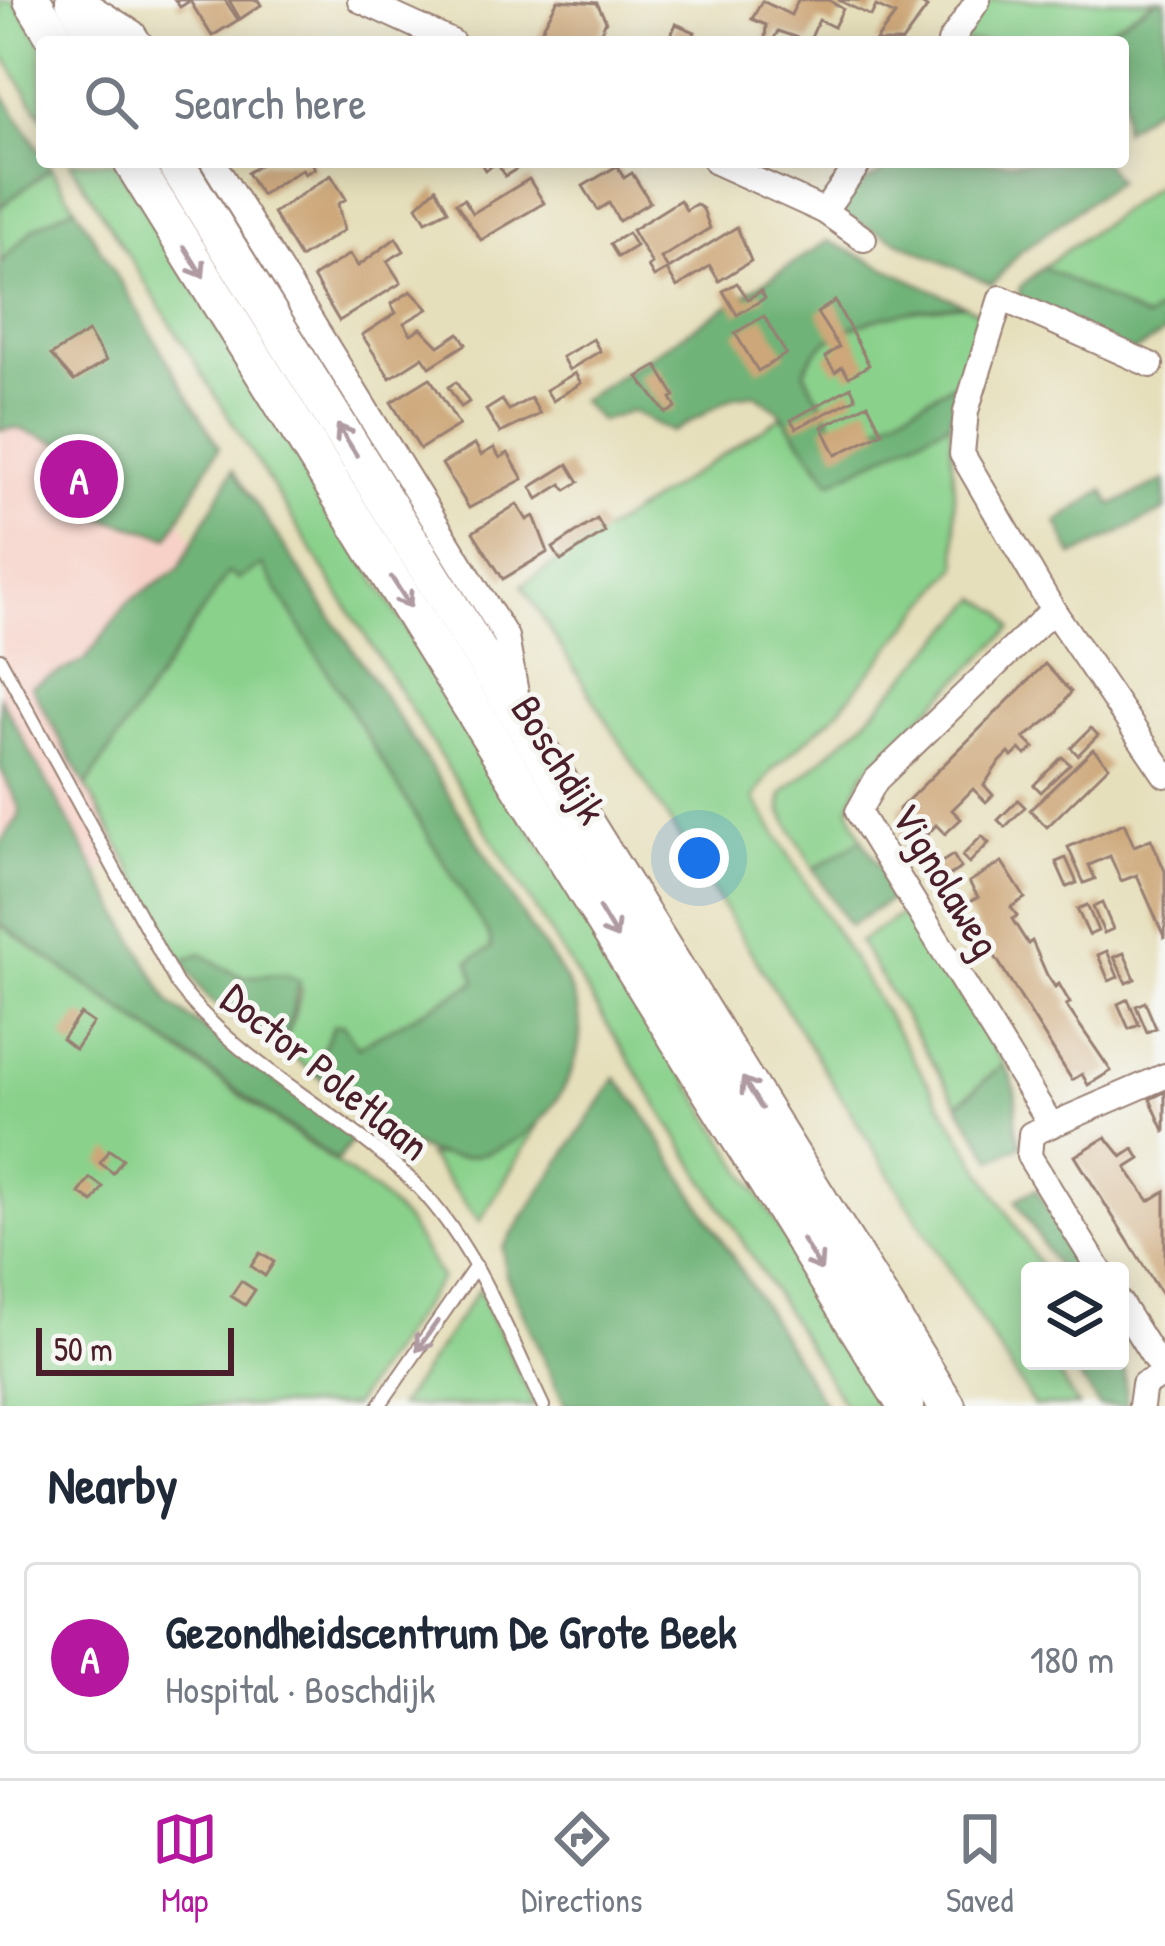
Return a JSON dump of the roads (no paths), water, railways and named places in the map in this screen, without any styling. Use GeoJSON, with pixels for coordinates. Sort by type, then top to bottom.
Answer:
{"type":"FeatureCollection","features":[{"type":"Feature","properties":{"kind":"main road"},"geometry":{"type":"LineString","coordinates":[[32,0],[54,36]]}},
{"type":"Feature","properties":{"kind":"main road"},"geometry":{"type":"LineString","coordinates":[[77,0],[97,36]]}},
{"type":"Feature","properties":{"kind":"main road","name":"Boschdijk"},"geometry":{"type":"LineString","coordinates":[[136,168],[906,1406]]}},
{"type":"Feature","properties":{"kind":"main road","name":"Boschdijk"},"geometry":{"type":"LineString","coordinates":[[179,168],[947,1406]]}},
{"type":"Feature","properties":{"kind":"street"},"geometry":{"type":"LineString","coordinates":[[77,0],[136,36]]}},
{"type":"Feature","properties":{"kind":"street"},"geometry":{"type":"LineString","coordinates":[[360,0],[439,36]]}},
{"type":"Feature","properties":{"kind":"street"},"geometry":{"type":"LineString","coordinates":[[954,36],[978,0]]}},
{"type":"Feature","properties":{"kind":"street","name":"Boschdijk"},"geometry":{"type":"LineString","coordinates":[[217,168],[506,638],[521,718]]}},
{"type":"Feature","properties":{"kind":"street"},"geometry":{"type":"LineString","coordinates":[[729,168],[824,211],[864,239]]}},
{"type":"Feature","properties":{"kind":"street"},"geometry":{"type":"LineString","coordinates":[[824,211],[856,168]]}},
{"type":"Feature","properties":{"kind":"street"},"geometry":{"type":"LineString","coordinates":[[1151,365],[1001,298],[966,411],[962,454],[1053,610],[1165,776]]}},
{"type":"Feature","properties":{"kind":"street","name":"Vignolaweg"},"geometry":{"type":"LineString","coordinates":[[1050,1123],[858,812],[876,780],[1053,610]]}},
{"type":"Feature","properties":{"kind":"street"},"geometry":{"type":"LineString","coordinates":[[1094,1262],[1029,1156],[1031,1134],[1165,1076]]}},
{"type":"Feature","properties":{"kind":"street"},"geometry":{"type":"LineString","coordinates":[[1129,1317],[1165,1375],[1144,1384],[1141,1406]]}},
{"type":"Feature","properties":{"kind":"lane","name":"Doctor Poletlaan"},"geometry":{"type":"LineString","coordinates":[[0,659],[177,984],[209,1026],[342,1120],[413,1181],[476,1266],[543,1406]]}},
{"type":"Feature","properties":{"kind":"lane"},"geometry":{"type":"LineString","coordinates":[[379,1406],[476,1266]]}},
{"type":"Feature","properties":{"kind":"place","name":"Gezondheidscentrum De Grote Beek"},"geometry":{"type":"Point","coordinates":[79,479]}}]}
